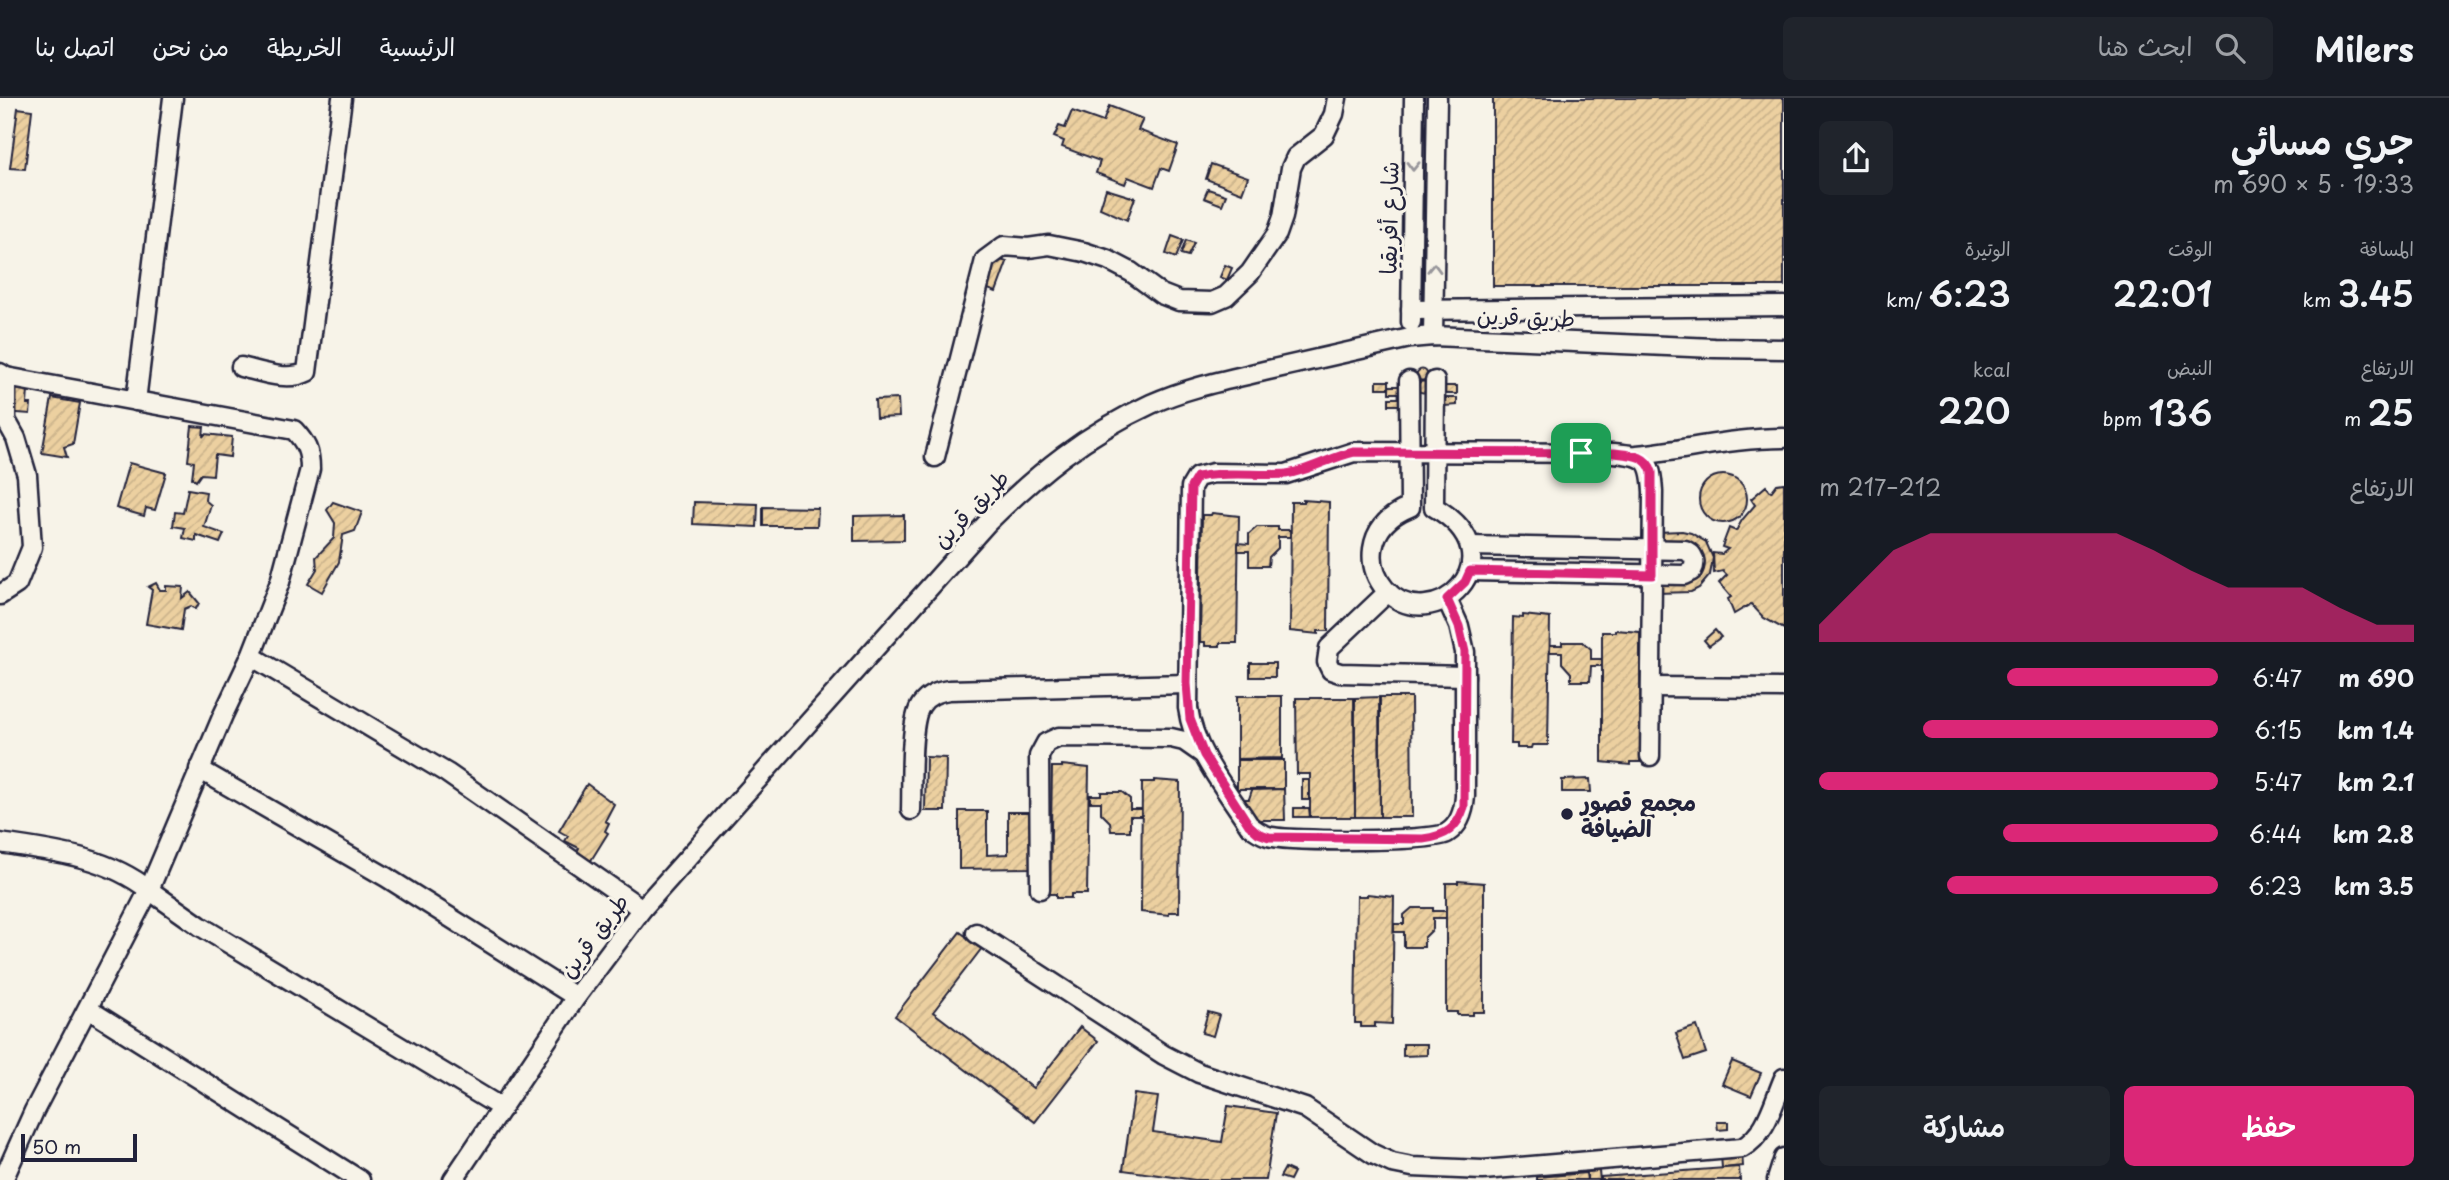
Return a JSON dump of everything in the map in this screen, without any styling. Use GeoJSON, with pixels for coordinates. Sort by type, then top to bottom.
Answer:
{"type":"FeatureCollection","features":[{"type":"Feature","properties":{"kind":"street"},"geometry":{"type":"LineString","coordinates":[[136,401],[173,98]]}},
{"type":"Feature","properties":{"kind":"street"},"geometry":{"type":"LineString","coordinates":[[241,367],[298,377],[307,372],[342,98]]}},
{"type":"Feature","properties":{"kind":"street"},"geometry":{"type":"LineString","coordinates":[[935,457],[985,260],[1004,246],[1028,248],[1049,245],[1108,260],[1161,294],[1179,301],[1212,302],[1226,296],[1250,273],[1277,234],[1283,217],[1291,168],[1296,157],[1324,135],[1332,120],[1337,98]]}},
{"type":"Feature","properties":{"kind":"street","name":"شارع أفريقيا"},"geometry":{"type":"LineString","coordinates":[[1410,338],[1414,98]]}},
{"type":"Feature","properties":{"kind":"street","name":"شارع أفريقيا"},"geometry":{"type":"LineString","coordinates":[[1433,336],[1437,98]]}},
{"type":"Feature","properties":{"kind":"street"},"geometry":{"type":"LineString","coordinates":[[1411,310],[1784,306]]}},
{"type":"Feature","properties":{"kind":"street","name":"طريق قرين"},"geometry":{"type":"LineString","coordinates":[[453,1180],[576,997],[642,909],[987,523],[1063,455],[1112,424],[1153,403],[1203,385],[1410,338],[1433,336],[1784,349]]}},
{"type":"Feature","properties":{"kind":"street"},"geometry":{"type":"LineString","coordinates":[[0,595],[17,584],[32,547],[27,475],[16,439],[3,420],[3,375],[294,430],[306,443],[310,455],[310,469],[280,582],[251,656],[199,769],[149,890],[34,1111],[4,1180]]}},
{"type":"Feature","properties":{"kind":"street"},"geometry":{"type":"LineString","coordinates":[[1409,381],[1410,507]]}},
{"type":"Feature","properties":{"kind":"street"},"geometry":{"type":"LineString","coordinates":[[1434,507],[1436,381]]}},
{"type":"Feature","properties":{"kind":"street"},"geometry":{"type":"LineString","coordinates":[[1447,599],[1463,639],[1465,676],[1464,807],[1454,827],[1437,837],[1398,839],[1269,837],[1258,833],[1249,825],[1204,755],[1190,719],[1187,684],[1189,511],[1191,487],[1197,477],[1213,473],[1286,474],[1354,452],[1637,455],[1676,451],[1731,440],[1784,438]]}},
{"type":"Feature","properties":{"kind":"street"},"geometry":{"type":"LineString","coordinates":[[1637,455],[1647,461],[1652,472],[1650,756]]}},
{"type":"Feature","properties":{"kind":"street"},"geometry":{"type":"LineString","coordinates":[[1410,507],[1434,507],[1450,516],[1463,530],[1470,546],[1470,571],[1465,582],[1447,599],[1423,605],[1410,604],[1388,592],[1374,569],[1374,540],[1389,518],[1410,507]]}},
{"type":"Feature","properties":{"kind":"street"},"geometry":{"type":"LineString","coordinates":[[1470,546],[1685,550],[1695,561],[1689,574],[1470,571]]}},
{"type":"Feature","properties":{"kind":"street"},"geometry":{"type":"LineString","coordinates":[[1388,592],[1329,648],[1327,662],[1332,670],[1350,674],[1465,676]]}},
{"type":"Feature","properties":{"kind":"street"},"geometry":{"type":"LineString","coordinates":[[251,656],[447,773],[642,909]]}},
{"type":"Feature","properties":{"kind":"street"},"geometry":{"type":"LineString","coordinates":[[911,810],[917,712],[922,703],[935,692],[1187,684]]}},
{"type":"Feature","properties":{"kind":"street"},"geometry":{"type":"LineString","coordinates":[[1651,687],[1784,688]]}},
{"type":"Feature","properties":{"kind":"street"},"geometry":{"type":"LineString","coordinates":[[1040,889],[1040,756],[1046,743],[1059,737],[1158,737],[1184,741],[1204,755]]}},
{"type":"Feature","properties":{"kind":"street"},"geometry":{"type":"LineString","coordinates":[[199,769],[386,877],[576,997]]}},
{"type":"Feature","properties":{"kind":"street"},"geometry":{"type":"LineString","coordinates":[[0,843],[77,856],[134,878],[200,926],[502,1108]]}},
{"type":"Feature","properties":{"kind":"street"},"geometry":{"type":"LineString","coordinates":[[976,933],[1164,1055],[1199,1073],[1305,1108],[1373,1154],[1392,1163],[1412,1167],[1483,1170],[1742,1148],[1754,1141],[1761,1132],[1784,1078]]}},
{"type":"Feature","properties":{"kind":"street"},"geometry":{"type":"LineString","coordinates":[[88,1009],[359,1180]]}},
{"type":"Feature","properties":{"kind":"street"},"geometry":{"type":"LineString","coordinates":[[1777,1180],[1784,1158]]}},
{"type":"Feature","properties":{"kind":"building"},"geometry":{"type":"Polygon","coordinates":[[[1493,98],[1784,98],[1784,286],[1493,286],[1493,98]]]}},
{"type":"Feature","properties":{"kind":"building"},"geometry":{"type":"Polygon","coordinates":[[[1109,106],[1143,119],[1138,130],[1178,145],[1169,171],[1161,168],[1154,187],[1128,177],[1125,184],[1096,173],[1100,161],[1062,147],[1064,141],[1054,137],[1059,126],[1065,128],[1072,111],[1103,122],[1109,106]]]}},
{"type":"Feature","properties":{"kind":"building"},"geometry":{"type":"Polygon","coordinates":[[[18,108],[32,110],[25,169],[10,168],[18,108]]]}},
{"type":"Feature","properties":{"kind":"building"},"geometry":{"type":"Polygon","coordinates":[[[1211,164],[1248,177],[1242,193],[1206,179],[1211,164]]]}},
{"type":"Feature","properties":{"kind":"building"},"geometry":{"type":"Polygon","coordinates":[[[1106,189],[1135,198],[1127,220],[1100,208],[1106,189]]]}},
{"type":"Feature","properties":{"kind":"building"},"geometry":{"type":"Polygon","coordinates":[[[1208,189],[1226,195],[1222,205],[1204,198],[1208,189]]]}},
{"type":"Feature","properties":{"kind":"building"},"geometry":{"type":"Polygon","coordinates":[[[1172,236],[1183,240],[1176,258],[1166,254],[1172,236]]]}},
{"type":"Feature","properties":{"kind":"building"},"geometry":{"type":"Polygon","coordinates":[[[1186,240],[1194,243],[1188,256],[1181,254],[1186,240]]]}},
{"type":"Feature","properties":{"kind":"building"},"geometry":{"type":"Polygon","coordinates":[[[995,258],[1007,262],[996,292],[985,288],[995,258]]]}},
{"type":"Feature","properties":{"kind":"building"},"geometry":{"type":"Polygon","coordinates":[[[1225,265],[1232,268],[1227,280],[1220,277],[1225,265]]]}},
{"type":"Feature","properties":{"kind":"building"},"geometry":{"type":"Polygon","coordinates":[[[1422,370],[1426,371],[1426,379],[1422,380],[1418,379],[1417,375],[1418,371],[1422,370]]]}},
{"type":"Feature","properties":{"kind":"building"},"geometry":{"type":"Polygon","coordinates":[[[1377,381],[1389,381],[1389,388],[1377,388],[1377,381]]]}},
{"type":"Feature","properties":{"kind":"building"},"geometry":{"type":"Polygon","coordinates":[[[1423,382],[1427,383],[1427,391],[1423,392],[1419,391],[1418,387],[1419,383],[1423,382]]]}},
{"type":"Feature","properties":{"kind":"building"},"geometry":{"type":"Polygon","coordinates":[[[1389,386],[1401,386],[1401,393],[1389,393],[1389,386]]]}},
{"type":"Feature","properties":{"kind":"building"},"geometry":{"type":"Polygon","coordinates":[[[1445,386],[1457,386],[1457,394],[1445,394],[1445,386]]]}},
{"type":"Feature","properties":{"kind":"building"},"geometry":{"type":"Polygon","coordinates":[[[8,388],[28,390],[27,404],[31,404],[30,414],[5,412],[8,388]]]}},
{"type":"Feature","properties":{"kind":"building"},"geometry":{"type":"Polygon","coordinates":[[[52,398],[80,403],[73,444],[64,447],[67,457],[42,453],[52,398]]]}},
{"type":"Feature","properties":{"kind":"building"},"geometry":{"type":"Polygon","coordinates":[[[1389,398],[1401,398],[1401,405],[1389,405],[1389,398]]]}},
{"type":"Feature","properties":{"kind":"building"},"geometry":{"type":"Polygon","coordinates":[[[1445,398],[1457,398],[1457,405],[1445,406],[1445,398]]]}},
{"type":"Feature","properties":{"kind":"building"},"geometry":{"type":"Polygon","coordinates":[[[898,399],[899,417],[876,418],[875,400],[898,399]]]}},
{"type":"Feature","properties":{"kind":"building"},"geometry":{"type":"Polygon","coordinates":[[[192,426],[204,427],[203,437],[205,434],[232,437],[230,457],[215,455],[213,475],[201,474],[196,481],[192,478],[194,462],[188,461],[192,426]]]}},
{"type":"Feature","properties":{"kind":"building"},"geometry":{"type":"Polygon","coordinates":[[[129,463],[166,473],[155,510],[146,508],[144,516],[116,508],[129,463]]]}},
{"type":"Feature","properties":{"kind":"building"},"geometry":{"type":"Polygon","coordinates":[[[1723,475],[1732,476],[1740,482],[1746,490],[1746,508],[1740,516],[1732,522],[1723,523],[1714,522],[1706,516],[1700,508],[1699,499],[1700,490],[1706,482],[1714,476],[1723,475]]]}},
{"type":"Feature","properties":{"kind":"building"},"geometry":{"type":"Polygon","coordinates":[[[1784,483],[1784,629],[1764,618],[1751,604],[1734,614],[1728,599],[1731,597],[1719,583],[1727,575],[1723,571],[1714,573],[1713,553],[1722,554],[1728,549],[1722,547],[1729,528],[1736,531],[1755,505],[1751,499],[1766,486],[1771,492],[1777,484],[1784,483]]]}},
{"type":"Feature","properties":{"kind":"building"},"geometry":{"type":"Polygon","coordinates":[[[188,489],[206,492],[205,500],[211,505],[204,527],[224,534],[220,543],[196,535],[196,541],[183,538],[185,528],[173,526],[175,512],[183,513],[188,489]]]}},
{"type":"Feature","properties":{"kind":"building"},"geometry":{"type":"Polygon","coordinates":[[[333,502],[362,512],[355,531],[343,535],[339,562],[322,592],[308,584],[317,569],[316,557],[334,538],[335,523],[327,510],[333,502]]]}},
{"type":"Feature","properties":{"kind":"building"},"geometry":{"type":"Polygon","coordinates":[[[694,502],[758,504],[757,527],[693,524],[694,502]]]}},
{"type":"Feature","properties":{"kind":"building"},"geometry":{"type":"Polygon","coordinates":[[[1291,502],[1329,502],[1328,631],[1318,631],[1318,634],[1290,631],[1291,502]]]}},
{"type":"Feature","properties":{"kind":"building"},"geometry":{"type":"Polygon","coordinates":[[[763,507],[818,508],[817,526],[763,526],[763,507]]]}},
{"type":"Feature","properties":{"kind":"building"},"geometry":{"type":"Polygon","coordinates":[[[1212,513],[1239,516],[1237,643],[1220,643],[1220,646],[1205,646],[1205,642],[1200,642],[1202,515],[1212,513]]]}},
{"type":"Feature","properties":{"kind":"building"},"geometry":{"type":"Polygon","coordinates":[[[904,515],[904,540],[854,541],[854,516],[904,515]]]}},
{"type":"Feature","properties":{"kind":"building"},"geometry":{"type":"Polygon","coordinates":[[[1257,527],[1290,530],[1290,537],[1278,537],[1278,548],[1269,557],[1268,566],[1249,566],[1249,551],[1238,551],[1238,543],[1249,544],[1249,534],[1257,527]]]}},
{"type":"Feature","properties":{"kind":"building"},"geometry":{"type":"Polygon","coordinates":[[[1682,531],[1706,542],[1713,558],[1710,575],[1699,588],[1691,592],[1657,593],[1658,583],[1703,559],[1698,549],[1688,542],[1657,541],[1657,532],[1682,531]]]}},
{"type":"Feature","properties":{"kind":"building"},"geometry":{"type":"Polygon","coordinates":[[[156,583],[160,590],[166,590],[166,586],[183,587],[182,598],[190,592],[199,603],[196,609],[191,606],[184,609],[181,630],[146,624],[152,590],[148,587],[156,583]]]}},
{"type":"Feature","properties":{"kind":"building"},"geometry":{"type":"Polygon","coordinates":[[[1523,615],[1550,618],[1548,745],[1532,745],[1531,748],[1517,748],[1517,744],[1511,744],[1513,617],[1523,618],[1523,615]]]}},
{"type":"Feature","properties":{"kind":"building"},"geometry":{"type":"Polygon","coordinates":[[[1715,630],[1721,637],[1709,646],[1704,640],[1715,630]]]}},
{"type":"Feature","properties":{"kind":"building"},"geometry":{"type":"Polygon","coordinates":[[[1602,632],[1640,632],[1640,762],[1630,762],[1630,765],[1602,762],[1602,632]]]}},
{"type":"Feature","properties":{"kind":"building"},"geometry":{"type":"Polygon","coordinates":[[[1562,642],[1583,642],[1591,649],[1591,659],[1602,659],[1602,666],[1591,666],[1590,681],[1571,681],[1571,673],[1562,663],[1562,652],[1550,652],[1550,645],[1562,645],[1562,642]]]}},
{"type":"Feature","properties":{"kind":"building"},"geometry":{"type":"Polygon","coordinates":[[[1250,663],[1275,663],[1275,677],[1250,677],[1250,663]]]}},
{"type":"Feature","properties":{"kind":"building"},"geometry":{"type":"Polygon","coordinates":[[[1237,696],[1282,696],[1282,758],[1237,759],[1237,696]]]}},
{"type":"Feature","properties":{"kind":"building"},"geometry":{"type":"Polygon","coordinates":[[[1379,697],[1380,817],[1355,817],[1355,698],[1379,697]]]}},
{"type":"Feature","properties":{"kind":"building"},"geometry":{"type":"Polygon","coordinates":[[[1380,697],[1411,697],[1412,817],[1380,817],[1380,697]]]}},
{"type":"Feature","properties":{"kind":"building"},"geometry":{"type":"Polygon","coordinates":[[[1296,698],[1354,698],[1355,817],[1310,817],[1310,774],[1297,774],[1296,698]]]}},
{"type":"Feature","properties":{"kind":"building"},"geometry":{"type":"Polygon","coordinates":[[[926,757],[946,758],[945,811],[925,811],[926,757]]]}},
{"type":"Feature","properties":{"kind":"building"},"geometry":{"type":"Polygon","coordinates":[[[1237,760],[1284,760],[1284,789],[1237,789],[1237,760]]]}},
{"type":"Feature","properties":{"kind":"building"},"geometry":{"type":"Polygon","coordinates":[[[1062,765],[1089,768],[1087,894],[1071,894],[1071,898],[1056,898],[1056,894],[1050,894],[1052,767],[1062,765]]]}},
{"type":"Feature","properties":{"kind":"building"},"geometry":{"type":"Polygon","coordinates":[[[1590,779],[1591,792],[1562,792],[1562,780],[1590,779]]]}},
{"type":"Feature","properties":{"kind":"building"},"geometry":{"type":"Polygon","coordinates":[[[1302,780],[1309,780],[1309,800],[1302,800],[1302,780]]]}},
{"type":"Feature","properties":{"kind":"building"},"geometry":{"type":"Polygon","coordinates":[[[1142,782],[1180,782],[1179,912],[1169,912],[1169,915],[1141,912],[1142,782]]]}},
{"type":"Feature","properties":{"kind":"building"},"geometry":{"type":"Polygon","coordinates":[[[587,784],[614,804],[605,821],[609,823],[605,831],[608,833],[590,862],[576,854],[579,848],[565,841],[568,836],[559,831],[587,784]]]}},
{"type":"Feature","properties":{"kind":"building"},"geometry":{"type":"Polygon","coordinates":[[[1284,789],[1285,820],[1252,820],[1241,799],[1249,799],[1252,790],[1284,789]]]}},
{"type":"Feature","properties":{"kind":"building"},"geometry":{"type":"Polygon","coordinates":[[[1101,792],[1122,792],[1130,799],[1130,809],[1141,809],[1141,816],[1130,816],[1130,831],[1111,831],[1110,822],[1101,813],[1101,802],[1090,802],[1090,795],[1101,795],[1101,792]]]}},
{"type":"Feature","properties":{"kind":"building"},"geometry":{"type":"Polygon","coordinates":[[[1294,808],[1309,808],[1310,817],[1294,817],[1294,808]]]}},
{"type":"Feature","properties":{"kind":"building"},"geometry":{"type":"Polygon","coordinates":[[[959,811],[987,811],[987,855],[1008,854],[1008,812],[1031,812],[1031,868],[959,869],[959,811]]]}},
{"type":"Feature","properties":{"kind":"building"},"geometry":{"type":"Polygon","coordinates":[[[1446,883],[1484,883],[1484,1012],[1473,1012],[1473,1015],[1446,1012],[1446,883]]]}},
{"type":"Feature","properties":{"kind":"building"},"geometry":{"type":"Polygon","coordinates":[[[1367,894],[1394,897],[1392,1024],[1375,1023],[1375,1027],[1361,1027],[1361,1023],[1355,1023],[1357,896],[1367,894]]]}},
{"type":"Feature","properties":{"kind":"building"},"geometry":{"type":"Polygon","coordinates":[[[1412,908],[1446,911],[1446,918],[1433,918],[1433,929],[1424,938],[1424,947],[1404,947],[1404,932],[1394,932],[1394,924],[1404,924],[1404,915],[1412,908]]]}},
{"type":"Feature","properties":{"kind":"building"},"geometry":{"type":"Polygon","coordinates":[[[960,932],[982,948],[933,1012],[1033,1088],[1080,1027],[1098,1041],[1035,1122],[895,1016],[960,932]]]}},
{"type":"Feature","properties":{"kind":"building"},"geometry":{"type":"Polygon","coordinates":[[[1208,1012],[1219,1015],[1213,1036],[1202,1033],[1208,1012]]]}},
{"type":"Feature","properties":{"kind":"building"},"geometry":{"type":"Polygon","coordinates":[[[1697,1026],[1706,1053],[1685,1060],[1676,1033],[1697,1026]]]}},
{"type":"Feature","properties":{"kind":"building"},"geometry":{"type":"Polygon","coordinates":[[[1403,1044],[1427,1044],[1427,1055],[1403,1056],[1403,1044]]]}},
{"type":"Feature","properties":{"kind":"building"},"geometry":{"type":"Polygon","coordinates":[[[1732,1061],[1761,1073],[1751,1096],[1722,1084],[1732,1061]]]}},
{"type":"Feature","properties":{"kind":"building"},"geometry":{"type":"Polygon","coordinates":[[[1134,1094],[1158,1097],[1153,1132],[1222,1142],[1228,1106],[1276,1113],[1266,1180],[1195,1180],[1123,1170],[1134,1094]]]}},
{"type":"Feature","properties":{"kind":"building"},"geometry":{"type":"Polygon","coordinates":[[[1717,1122],[1728,1122],[1728,1129],[1718,1130],[1717,1122]]]}},
{"type":"Feature","properties":{"kind":"building"},"geometry":{"type":"Polygon","coordinates":[[[1742,1153],[1743,1166],[1722,1168],[1721,1155],[1742,1153]]]}},
{"type":"Feature","properties":{"kind":"building"},"geometry":{"type":"Polygon","coordinates":[[[1739,1167],[1740,1180],[1601,1180],[1601,1177],[1739,1167]]]}},
{"type":"Feature","properties":{"kind":"building"},"geometry":{"type":"Polygon","coordinates":[[[1285,1168],[1294,1172],[1290,1180],[1280,1177],[1285,1168]]]}},
{"type":"Feature","properties":{"kind":"building"},"geometry":{"type":"Polygon","coordinates":[[[1599,1171],[1600,1180],[1587,1180],[1587,1172],[1599,1171]]]}},
{"type":"Feature","properties":{"kind":"building"},"geometry":{"type":"Polygon","coordinates":[[[1586,1173],[1587,1180],[1537,1180],[1537,1177],[1586,1173]]]}},
{"type":"Feature","properties":{"kind":"place","name":"مجمع قصور الضيافة"},"geometry":{"type":"Point","coordinates":[1567,814]}},
{"type":"Feature","properties":{"kind":"route"},"geometry":{"type":"LineString","coordinates":[[1354,452],[1581,453],[1637,455],[1647,461],[1652,472],[1653,492],[1652,575],[1470,571],[1465,582],[1447,599],[1459,626],[1465,652],[1465,796],[1464,807],[1454,827],[1446,834],[1423,839],[1296,838],[1269,837],[1258,833],[1249,825],[1204,755],[1193,731],[1188,708],[1189,511],[1191,487],[1197,477],[1213,473],[1286,474],[1354,452]]}}]}
